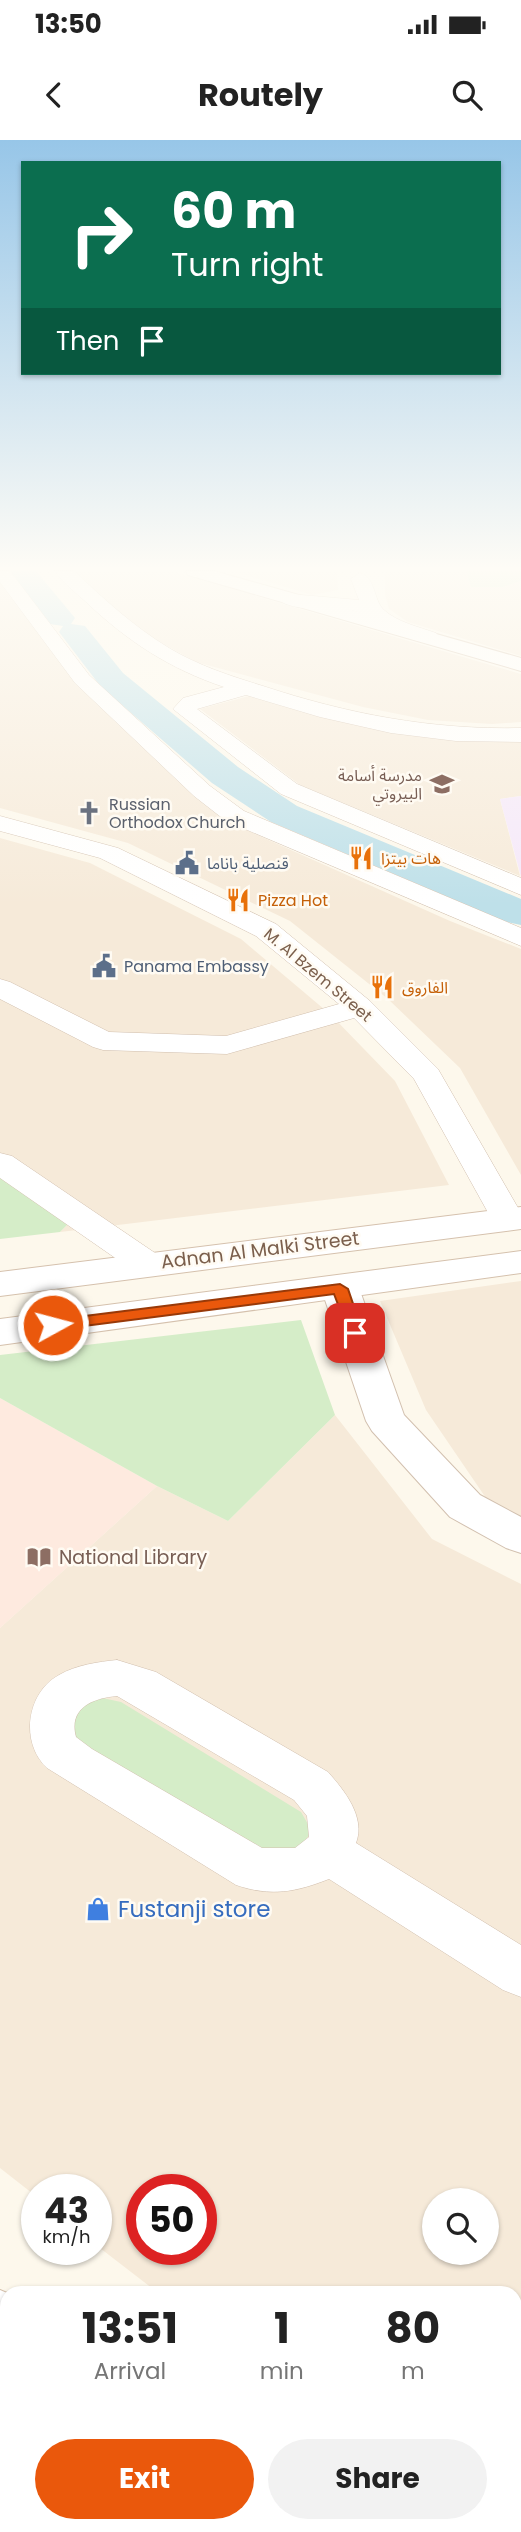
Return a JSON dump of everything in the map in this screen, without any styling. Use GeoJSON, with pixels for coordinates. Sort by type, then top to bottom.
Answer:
{"type":"FeatureCollection","features":[{"type":"Feature","properties":{"kind":"main road","name":"Adnan Al Malki Street"},"geometry":{"type":"LineString","coordinates":[[0,1284],[146,1263],[515,1219]]}},
{"type":"Feature","properties":{"kind":"main road"},"geometry":{"type":"LineString","coordinates":[[304,1245],[298,1252],[296,1269],[300,1278],[338,1289],[359,1278],[359,1262],[351,1246],[343,1240]]}},
{"type":"Feature","properties":{"kind":"main road"},"geometry":{"type":"LineString","coordinates":[[0,1332],[338,1289],[521,1262]]}},
{"type":"Feature","properties":{"kind":"main road"},"geometry":{"type":"LineString","coordinates":[[338,1289],[386,1421],[465,1506],[521,1537]]}},
{"type":"Feature","properties":{"kind":"street"},"geometry":{"type":"LineString","coordinates":[[86,683],[202,790],[235,816],[521,938]]}},
{"type":"Feature","properties":{"kind":"street"},"geometry":{"type":"LineString","coordinates":[[232,683],[292,702],[408,729],[458,736],[521,735]]}},
{"type":"Feature","properties":{"kind":"street"},"geometry":{"type":"LineString","coordinates":[[246,688],[191,703],[184,709],[289,789],[521,887]]}},
{"type":"Feature","properties":{"kind":"street","name":"M. Al Bzem Street"},"geometry":{"type":"LineString","coordinates":[[0,823],[109,853],[266,930],[360,1007],[427,1074],[515,1219]]}},
{"type":"Feature","properties":{"kind":"street"},"geometry":{"type":"LineString","coordinates":[[0,988],[103,1041],[227,1045],[360,1007]]}},
{"type":"Feature","properties":{"kind":"street"},"geometry":{"type":"LineString","coordinates":[[0,1163],[146,1263]]}},
{"type":"Feature","properties":{"kind":"street"},"geometry":{"type":"LineString","coordinates":[[117,1678],[140,1685],[311,1786],[326,1800],[333,1816],[334,1835],[327,1851],[313,1865],[295,1872],[274,1874],[254,1869],[75,1763],[57,1748],[51,1728],[55,1707],[70,1690],[92,1679],[117,1678]]}},
{"type":"Feature","properties":{"kind":"street"},"geometry":{"type":"LineString","coordinates":[[327,1851],[521,1973]]}},
{"type":"Feature","properties":{"kind":"shaded area"},"geometry":{"type":"Polygon","coordinates":[[[0,683],[78,683],[224,820],[450,921],[521,949],[521,1175],[460,1068],[388,999],[290,921],[128,843],[0,808],[0,683]]]}},
{"type":"Feature","properties":{"kind":"shaded area"},"geometry":{"type":"Polygon","coordinates":[[[273,683],[521,683],[521,722],[492,724],[428,720],[363,707],[273,683]]]}},
{"type":"Feature","properties":{"kind":"shaded area"},"geometry":{"type":"Polygon","coordinates":[[[249,696],[345,719],[521,737],[521,796],[500,799],[520,876],[300,785],[200,709],[249,696]]]}},
{"type":"Feature","properties":{"kind":"shaded area"},"geometry":{"type":"Polygon","coordinates":[[[521,796],[521,877],[500,799],[521,796]]]}},
{"type":"Feature","properties":{"kind":"shaded area"},"geometry":{"type":"Polygon","coordinates":[[[0,838],[90,863],[241,939],[331,1015],[395,1081],[449,1185],[60,1232],[77,1215],[0,1164],[0,838]]]}},
{"type":"Feature","properties":{"kind":"shaded area"},"geometry":{"type":"Polygon","coordinates":[[[521,1281],[521,1518],[488,1501],[426,1410],[380,1301],[521,1281]]]}},
{"type":"Feature","properties":{"kind":"shaded area","name":"National Library"},"geometry":{"type":"Polygon","coordinates":[[[0,1398],[157,1486],[0,1628],[0,1398]]]}},
{"type":"Feature","properties":{"kind":"shaded area"},"geometry":{"type":"Polygon","coordinates":[[[335,1415],[432,1539],[521,1584],[521,2286],[149,2286],[112,2257],[112,2174],[21,2174],[21,2184],[0,2168],[0,1628],[157,1486],[228,1521],[335,1415]]]}},
{"type":"Feature","properties":{"kind":"green space"},"geometry":{"type":"Polygon","coordinates":[[[0,1164],[77,1215],[60,1232],[0,1239],[0,1164]]]}},
{"type":"Feature","properties":{"kind":"green space"},"geometry":{"type":"Polygon","coordinates":[[[301,1320],[335,1415],[228,1521],[157,1486],[0,1398],[0,1355],[301,1320]]]}},
{"type":"Feature","properties":{"kind":"green space"},"geometry":{"type":"Polygon","coordinates":[[[98,1697],[121,1702],[301,1812],[312,1831],[300,1847],[262,1855],[96,1758],[64,1730],[83,1703],[98,1697]]]}},
{"type":"Feature","properties":{"kind":"waterway"},"geometry":{"type":"LineString","coordinates":[[115,683],[225,775],[284,814],[521,913]]}},
{"type":"Feature","properties":{"kind":"place","name":"مدرسة أسامة البيروتي"},"geometry":{"type":"Point","coordinates":[442,784]}},
{"type":"Feature","properties":{"kind":"place","name":"Russian Orthodox Church"},"geometry":{"type":"Point","coordinates":[89,813]}},
{"type":"Feature","properties":{"kind":"place","name":"هات بیتزا"},"geometry":{"type":"Point","coordinates":[361,858]}},
{"type":"Feature","properties":{"kind":"place","name":"قنصلية باناما"},"geometry":{"type":"Point","coordinates":[187,863]}},
{"type":"Feature","properties":{"kind":"place","name":"Pizza Hot"},"geometry":{"type":"Point","coordinates":[238,900]}},
{"type":"Feature","properties":{"kind":"place","name":"Panama Embassy"},"geometry":{"type":"Point","coordinates":[104,966]}},
{"type":"Feature","properties":{"kind":"place","name":"الفاروق"},"geometry":{"type":"Point","coordinates":[382,987]}},
{"type":"Feature","properties":{"kind":"place","name":"National Library"},"geometry":{"type":"Point","coordinates":[39,1557]}},
{"type":"Feature","properties":{"kind":"place","name":"Fustanji store"},"geometry":{"type":"Point","coordinates":[98,1909]}},
{"type":"Feature","properties":{"kind":"route"},"geometry":{"type":"LineString","coordinates":[[53,1325],[340,1289],[355,1333]]}}]}
